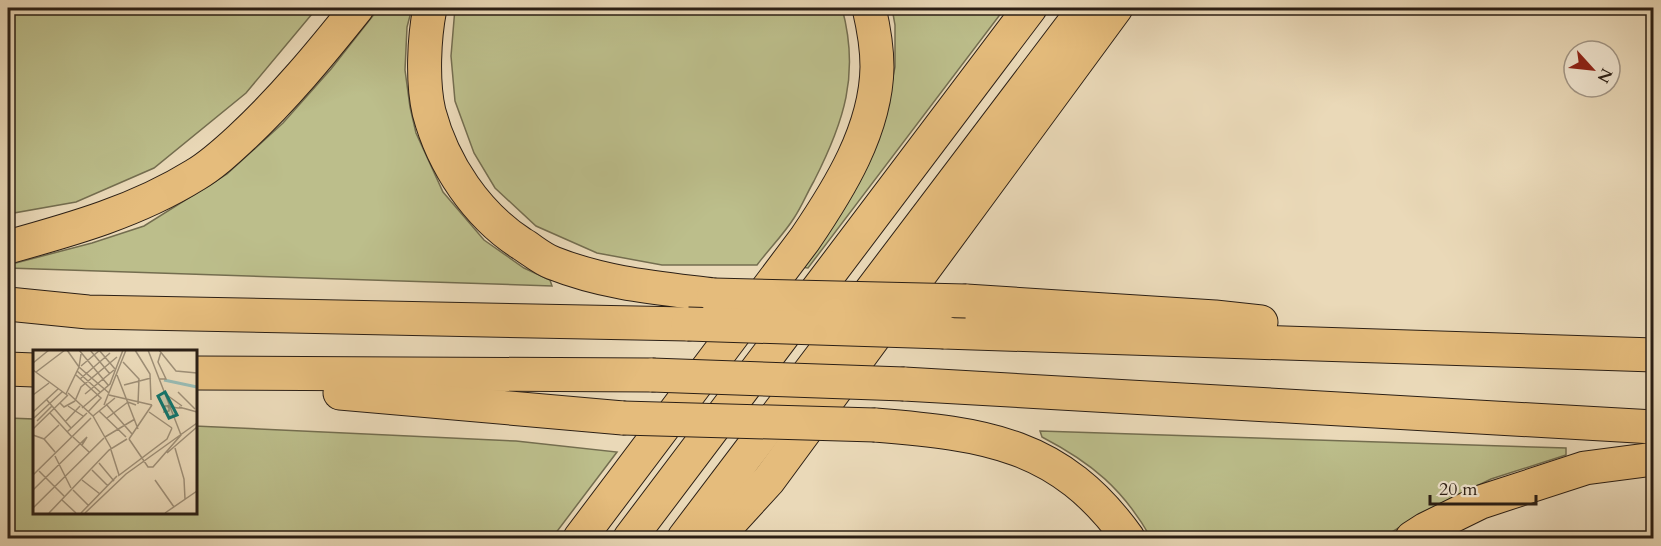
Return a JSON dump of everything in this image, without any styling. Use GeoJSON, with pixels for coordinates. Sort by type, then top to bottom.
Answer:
{"type":"FeatureCollection","features":[{"type":"Feature","properties":{"kind":"highway"},"geometry":{"type":"LineString","coordinates":[[8,247],[110,217],[154,198],[197,174],[265,116],[357,8]]}},
{"type":"Feature","properties":{"kind":"highway"},"geometry":{"type":"LineString","coordinates":[[430,8],[424,58],[429,111],[447,160],[475,203],[504,232],[550,262],[598,279],[714,295],[966,302],[1215,317],[1519,349]]}},
{"type":"Feature","properties":{"kind":"highway"},"geometry":{"type":"LineString","coordinates":[[579,538],[805,239],[833,198],[871,112],[877,66],[868,8]]}},
{"type":"Feature","properties":{"kind":"highway"},"geometry":{"type":"LineString","coordinates":[[630,538],[1030,8]]}},
{"type":"Feature","properties":{"kind":"highway"},"geometry":{"type":"LineString","coordinates":[[684,538],[1085,8]]}},
{"type":"Feature","properties":{"kind":"highway"},"geometry":{"type":"LineString","coordinates":[[716,538],[769,480],[1116,8]]}},
{"type":"Feature","properties":{"kind":"highway"},"geometry":{"type":"LineString","coordinates":[[8,304],[88,312],[688,324],[1653,355]]}},
{"type":"Feature","properties":{"kind":"highway"},"geometry":{"type":"LineString","coordinates":[[8,369],[33,370]]}},
{"type":"Feature","properties":{"kind":"highway"},"geometry":{"type":"LineString","coordinates":[[196,373],[652,375],[904,384],[1653,427]]}},
{"type":"Feature","properties":{"kind":"highway"},"geometry":{"type":"LineString","coordinates":[[196,381],[623,418],[875,425],[937,430],[986,439],[1038,458],[1062,471],[1108,511],[1128,538]]}},
{"type":"Feature","properties":{"kind":"highway"},"geometry":{"type":"LineString","coordinates":[[1412,538],[1481,502],[1585,468],[1653,459]]}},
{"type":"Feature","properties":{"kind":"highway"},"geometry":{"type":"LineString","coordinates":[[743,538],[769,480]]}},
{"type":"Feature","properties":{"kind":"green space"},"geometry":{"type":"Polygon","coordinates":[[[8,8],[317,8],[246,93],[154,168],[76,202],[8,214],[8,8]]]}},
{"type":"Feature","properties":{"kind":"green space"},"geometry":{"type":"Polygon","coordinates":[[[379,8],[412,8],[407,27],[405,70],[410,107],[416,133],[443,192],[484,240],[524,268],[550,280],[552,286],[8,268],[8,265],[92,243],[144,226],[227,174],[283,123],[331,69],[379,8]]]}},
{"type":"Feature","properties":{"kind":"green space"},"geometry":{"type":"Polygon","coordinates":[[[455,8],[842,8],[847,32],[849,76],[841,118],[825,159],[800,209],[757,265],[662,265],[597,253],[536,226],[495,188],[474,153],[455,101],[451,56],[455,8]]]}},
{"type":"Feature","properties":{"kind":"green space"},"geometry":{"type":"Polygon","coordinates":[[[892,8],[1005,8],[808,268],[799,267],[868,164],[883,127],[895,67],[895,25],[892,8]]]}},
{"type":"Feature","properties":{"kind":"green space"},"geometry":{"type":"Polygon","coordinates":[[[8,418],[33,419],[33,513],[196,513],[196,426],[516,441],[617,452],[552,538],[8,538],[8,418]]]}},
{"type":"Feature","properties":{"kind":"green space"},"geometry":{"type":"Polygon","coordinates":[[[1040,431],[1566,448],[1566,455],[1491,479],[1430,509],[1382,538],[1151,538],[1129,505],[1105,479],[1076,457],[1042,437],[1040,431]]]}}]}
